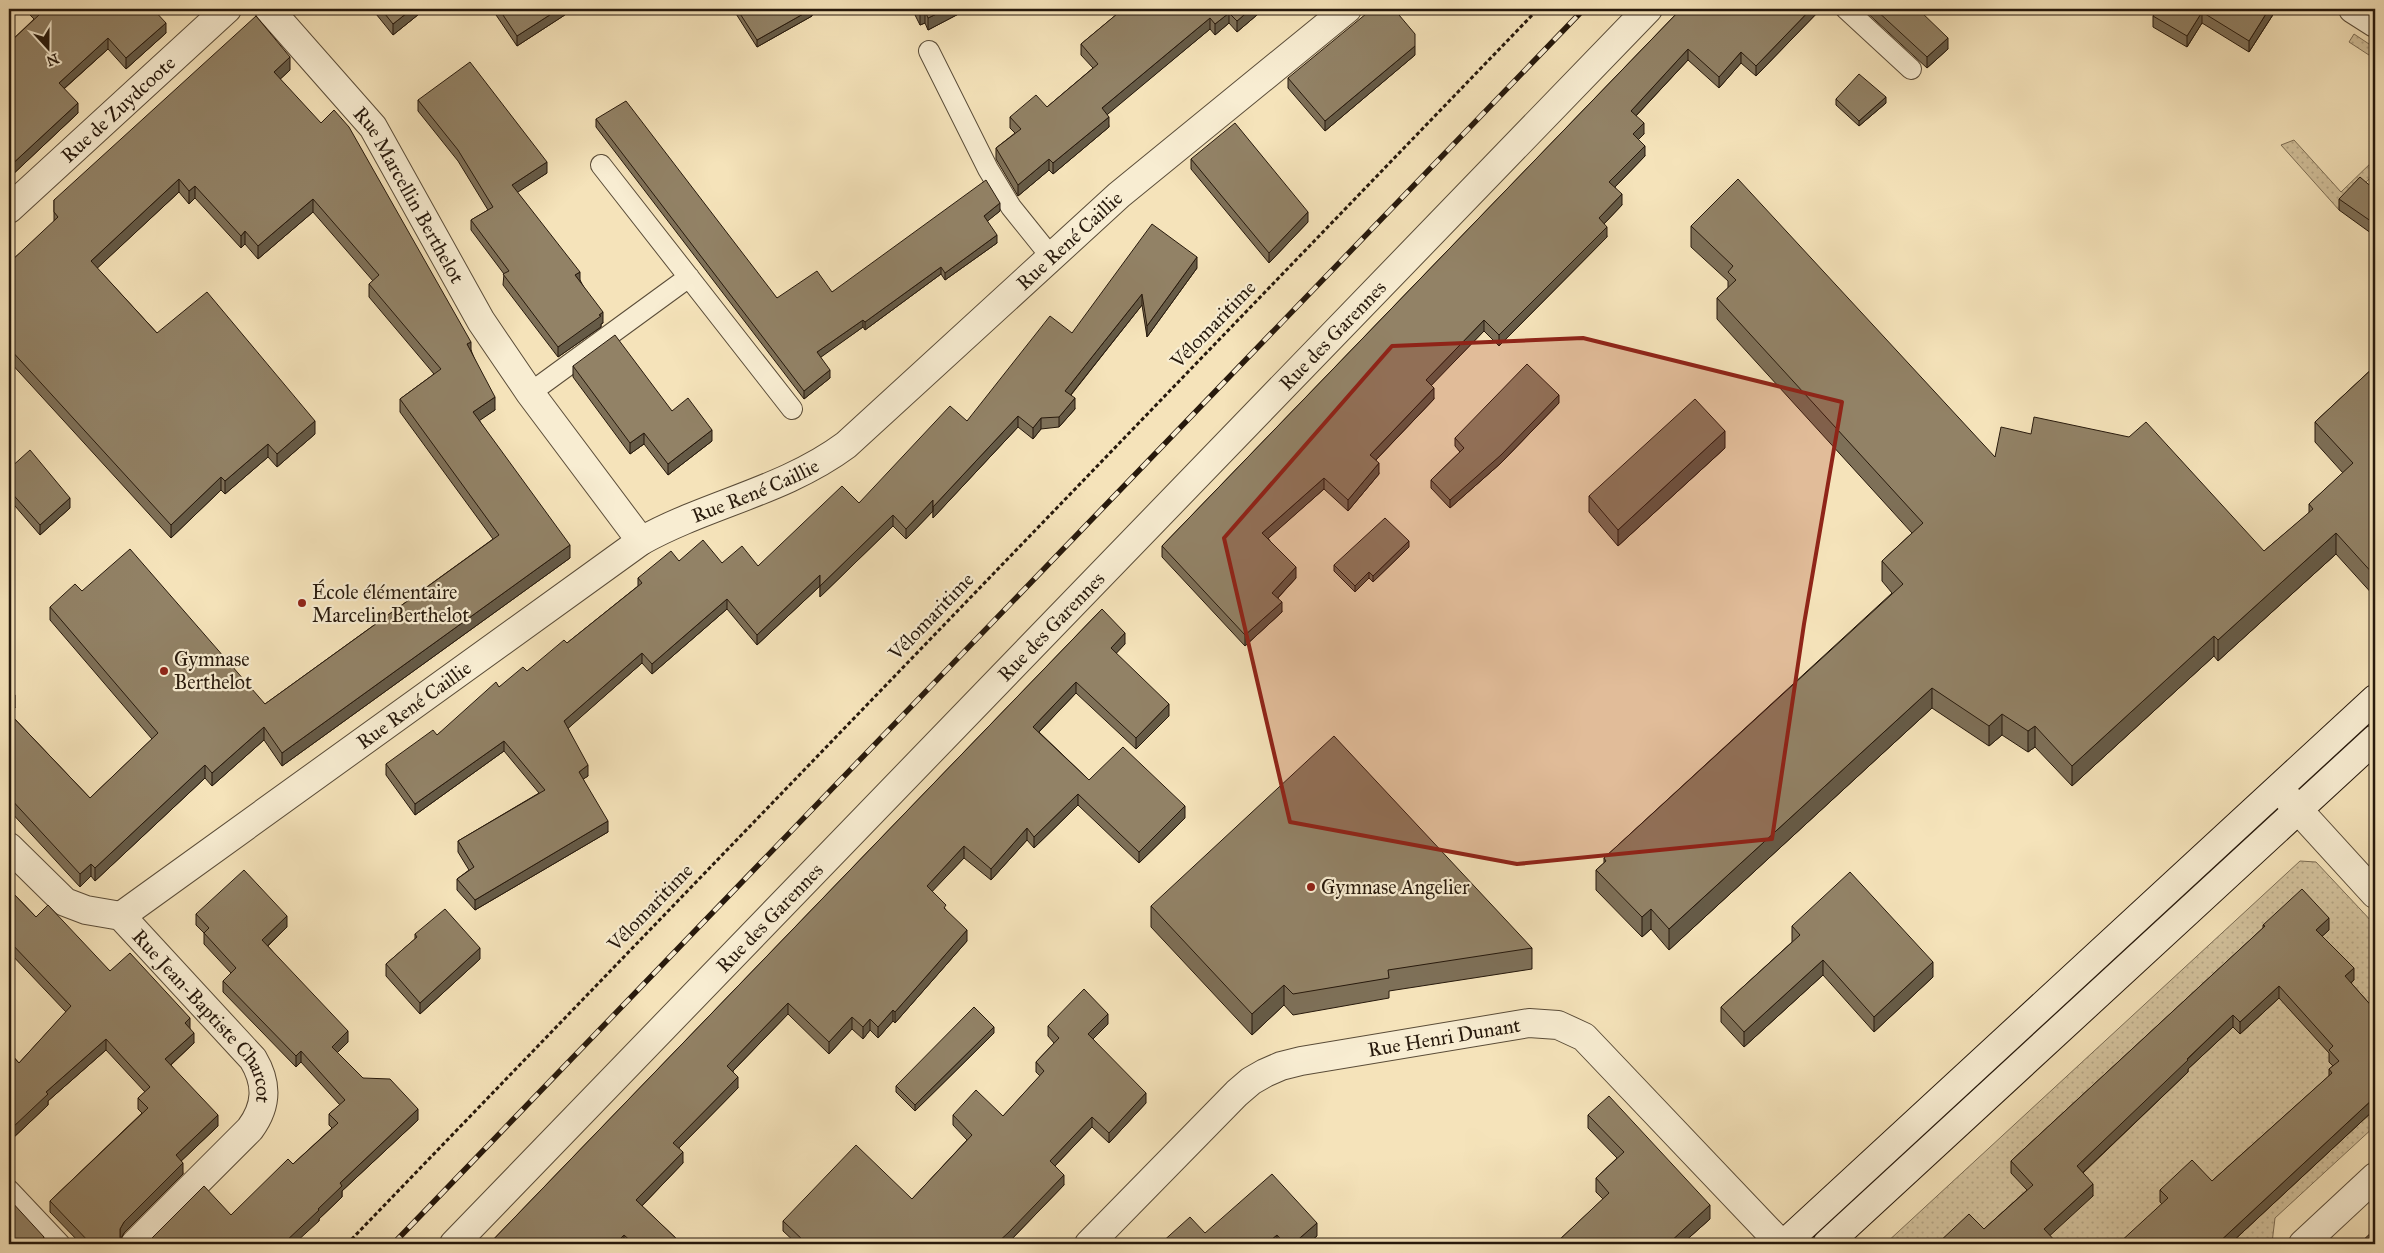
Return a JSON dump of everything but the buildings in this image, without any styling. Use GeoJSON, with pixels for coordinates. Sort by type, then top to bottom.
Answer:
{"type":"FeatureCollection","features":[{"type":"Feature","properties":{"kind":"street","name":"Rue de Zuydcoote"},"geometry":{"type":"LineString","coordinates":[[9,209],[227,9]]}},
{"type":"Feature","properties":{"kind":"street","name":"Rue Marcellin Berthelot"},"geometry":{"type":"LineString","coordinates":[[269,9],[373,127],[477,314],[530,393],[641,541]]}},
{"type":"Feature","properties":{"kind":"street","name":"Rue René Caillie"},"geometry":{"type":"LineString","coordinates":[[121,916],[641,541],[673,525],[772,487],[831,456],[859,434],[1139,178],[1348,9]]}},
{"type":"Feature","properties":{"kind":"street","name":"Rue des Garennes"},"geometry":{"type":"LineString","coordinates":[[454,1244],[1648,9]]}},
{"type":"Feature","properties":{"kind":"street"},"geometry":{"type":"LineString","coordinates":[[2354,9],[2375,23]]}},
{"type":"Feature","properties":{"kind":"street"},"geometry":{"type":"LineString","coordinates":[[1782,1244],[2375,699]]}},
{"type":"Feature","properties":{"kind":"street"},"geometry":{"type":"LineString","coordinates":[[1827,1244],[2375,739]]}},
{"type":"Feature","properties":{"kind":"street"},"geometry":{"type":"LineString","coordinates":[[2279,788],[2375,894]]}},
{"type":"Feature","properties":{"kind":"street","name":"Rue Jean-Baptiste Charcot"},"geometry":{"type":"LineString","coordinates":[[9,847],[66,902],[86,910],[121,916],[253,1059],[264,1083],[264,1101],[257,1120],[250,1129],[139,1243]]}},
{"type":"Feature","properties":{"kind":"street","name":"Rue Henri Dunant"},"geometry":{"type":"LineString","coordinates":[[1089,1244],[1212,1116],[1251,1081],[1266,1073],[1281,1066],[1302,1061],[1529,1023],[1558,1025],[1584,1037],[1782,1244]]}},
{"type":"Feature","properties":{"kind":"street"},"geometry":{"type":"LineString","coordinates":[[2303,1244],[2375,1177]]}},
{"type":"Feature","properties":{"kind":"lane"},"geometry":{"type":"LineString","coordinates":[[1846,9],[1911,69]]}},
{"type":"Feature","properties":{"kind":"lane"},"geometry":{"type":"LineString","coordinates":[[929,51],[988,169],[1011,207],[1052,258]]}},
{"type":"Feature","properties":{"kind":"lane"},"geometry":{"type":"LineString","coordinates":[[601,165],[792,408]]}},
{"type":"Feature","properties":{"kind":"lane"},"geometry":{"type":"LineString","coordinates":[[530,393],[689,277]]}},
{"type":"Feature","properties":{"kind":"lane"},"geometry":{"type":"LineString","coordinates":[[9,1190],[60,1244]]}},
{"type":"Feature","properties":{"kind":"path","name":"Vélomaritime"},"geometry":{"type":"LineString","coordinates":[[347,1244],[1538,9]]}},
{"type":"Feature","properties":{"kind":"highlighted area"},"geometry":{"type":"Polygon","coordinates":[[[1583,338],[1842,402],[1804,624],[1772,839],[1517,864],[1290,822],[1224,538],[1392,346],[1583,338]]]}},
{"type":"Feature","properties":{"kind":"shaded area"},"geometry":{"type":"Polygon","coordinates":[[[2354,34],[2375,48],[2375,59],[2349,42],[2354,34]]]}},
{"type":"Feature","properties":{"kind":"shaded area"},"geometry":{"type":"Polygon","coordinates":[[[2294,140],[2341,192],[2375,159],[2375,173],[2339,210],[2281,145],[2294,140]]]}},
{"type":"Feature","properties":{"kind":"shaded area"},"geometry":{"type":"Polygon","coordinates":[[[2220,858],[2225,864],[1829,1225],[1827,1221],[2220,858]]]}},
{"type":"Feature","properties":{"kind":"shaded area"},"geometry":{"type":"Polygon","coordinates":[[[2300,861],[2316,862],[2375,925],[2375,1126],[2275,1218],[2272,1243],[1885,1244],[2300,861]]]}},
{"type":"Feature","properties":{"kind":"railway"},"geometry":{"type":"LineString","coordinates":[[393,1244],[1584,9]]}},
{"type":"Feature","properties":{"kind":"place","name":"École élémentaire Marcelin Berthelot"},"geometry":{"type":"Point","coordinates":[302,603]}},
{"type":"Feature","properties":{"kind":"place","name":"Gymnase Berthelot"},"geometry":{"type":"Point","coordinates":[164,671]}},
{"type":"Feature","properties":{"kind":"place","name":"Gymnase Angelier"},"geometry":{"type":"Point","coordinates":[1311,887]}}]}
